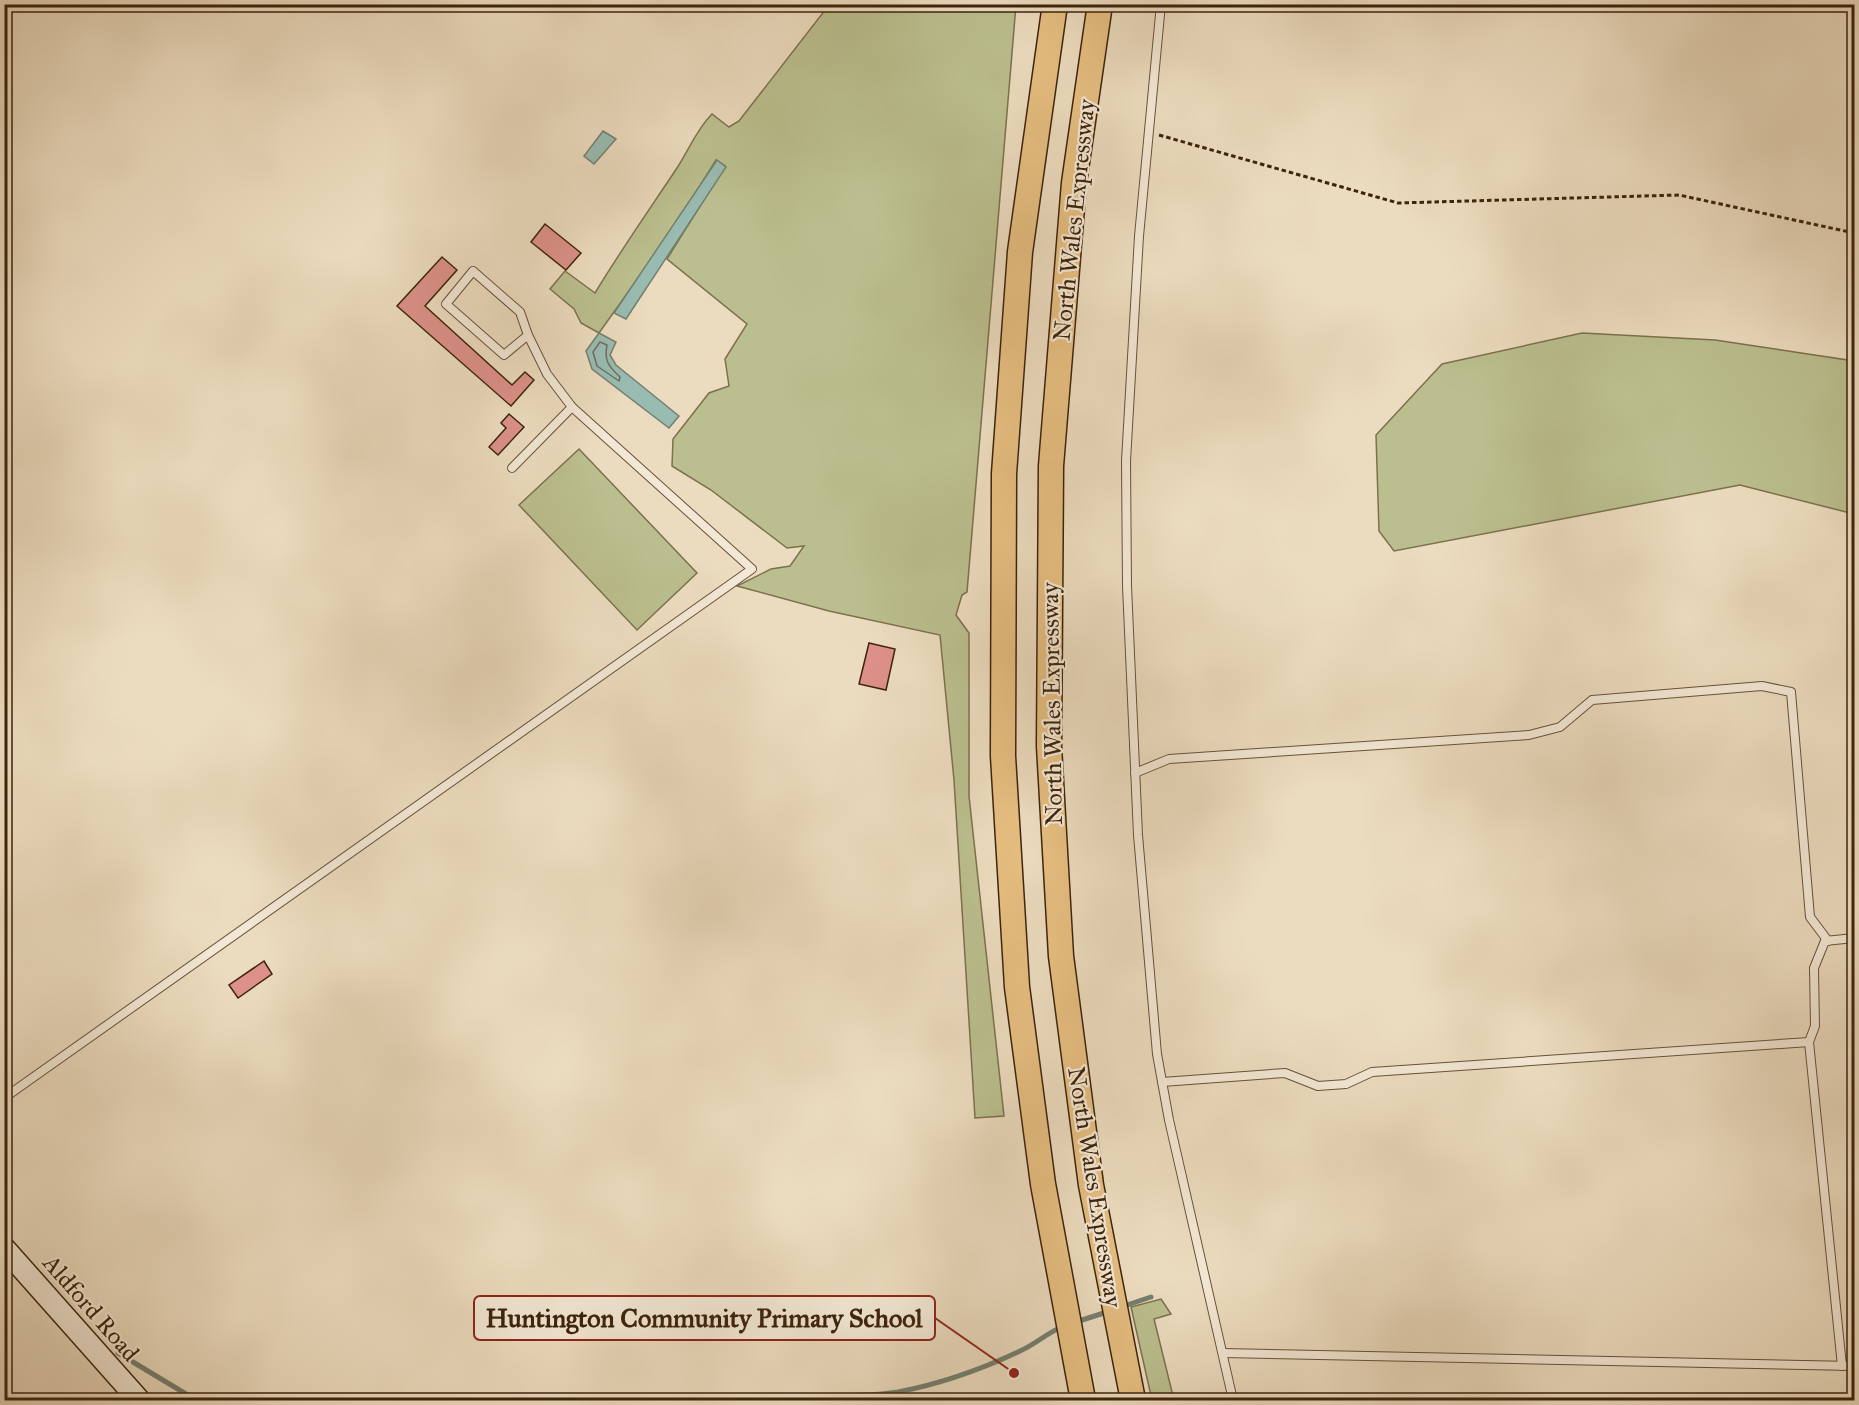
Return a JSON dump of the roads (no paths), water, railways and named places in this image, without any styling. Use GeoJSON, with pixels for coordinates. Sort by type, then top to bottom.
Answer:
{"type":"FeatureCollection","features":[{"type":"Feature","properties":{"kind":"highway","name":"North Wales Expressway"},"geometry":{"type":"LineString","coordinates":[[1055,4],[1020,252],[1004,474],[1003,756],[1017,987],[1043,1184],[1069,1336],[1083,1401]]}},
{"type":"Feature","properties":{"kind":"highway","name":"North Wales Expressway"},"geometry":{"type":"LineString","coordinates":[[1101,4],[1074,183],[1050,466],[1049,746],[1061,956],[1091,1185],[1133,1401]]}},
{"type":"Feature","properties":{"kind":"main road","name":"Aldford Road"},"geometry":{"type":"LineString","coordinates":[[4,1248],[139,1401]]}},
{"type":"Feature","properties":{"kind":"lane"},"geometry":{"type":"LineString","coordinates":[[1161,4],[1148,132],[1126,461],[1127,586],[1135,773],[1153,1008],[1162,1082],[1233,1401]]}},
{"type":"Feature","properties":{"kind":"lane"},"geometry":{"type":"LineString","coordinates":[[4,1098],[752,569],[572,406],[547,374],[528,335],[520,312],[473,271],[446,304],[504,355],[528,335]]}},
{"type":"Feature","properties":{"kind":"lane"},"geometry":{"type":"LineString","coordinates":[[512,468],[572,406]]}},
{"type":"Feature","properties":{"kind":"lane"},"geometry":{"type":"LineString","coordinates":[[1135,773],[1169,759],[1529,735],[1560,727],[1592,700],[1762,686],[1791,692],[1810,917],[1828,941]]}},
{"type":"Feature","properties":{"kind":"lane"},"geometry":{"type":"LineString","coordinates":[[1842,1366],[1809,1042],[1815,1026],[1814,968],[1825,941],[1854,938]]}},
{"type":"Feature","properties":{"kind":"lane"},"geometry":{"type":"LineString","coordinates":[[1162,1082],[1285,1073],[1318,1086],[1346,1084],[1372,1072],[1809,1042]]}},
{"type":"Feature","properties":{"kind":"lane"},"geometry":{"type":"LineString","coordinates":[[1223,1353],[1854,1366]]}},
{"type":"Feature","properties":{"kind":"water"},"geometry":{"type":"Polygon","coordinates":[[[603,131],[616,139],[594,164],[584,156],[603,131]]]}},
{"type":"Feature","properties":{"kind":"water"},"geometry":{"type":"Polygon","coordinates":[[[717,160],[726,167],[626,319],[614,313],[717,160]]]}},
{"type":"Feature","properties":{"kind":"water"},"geometry":{"type":"Polygon","coordinates":[[[599,333],[616,342],[610,355],[616,365],[679,416],[669,428],[592,369],[586,351],[599,333]]]}},
{"type":"Feature","properties":{"kind":"waterway"},"geometry":{"type":"LineString","coordinates":[[1121,1307],[1151,1297]]}},
{"type":"Feature","properties":{"kind":"waterway"},"geometry":{"type":"LineString","coordinates":[[1076,1322],[1110,1311]]}},
{"type":"Feature","properties":{"kind":"waterway"},"geometry":{"type":"LineString","coordinates":[[755,1400],[790,1396],[880,1394],[913,1389],[991,1364],[1026,1348],[1064,1326]]}},
{"type":"Feature","properties":{"kind":"waterway"},"geometry":{"type":"LineString","coordinates":[[118,1353],[196,1400]]}},
{"type":"Feature","properties":{"kind":"place","name":"Huntington Community Primary School"},"geometry":{"type":"Point","coordinates":[1014,1373]}}]}
